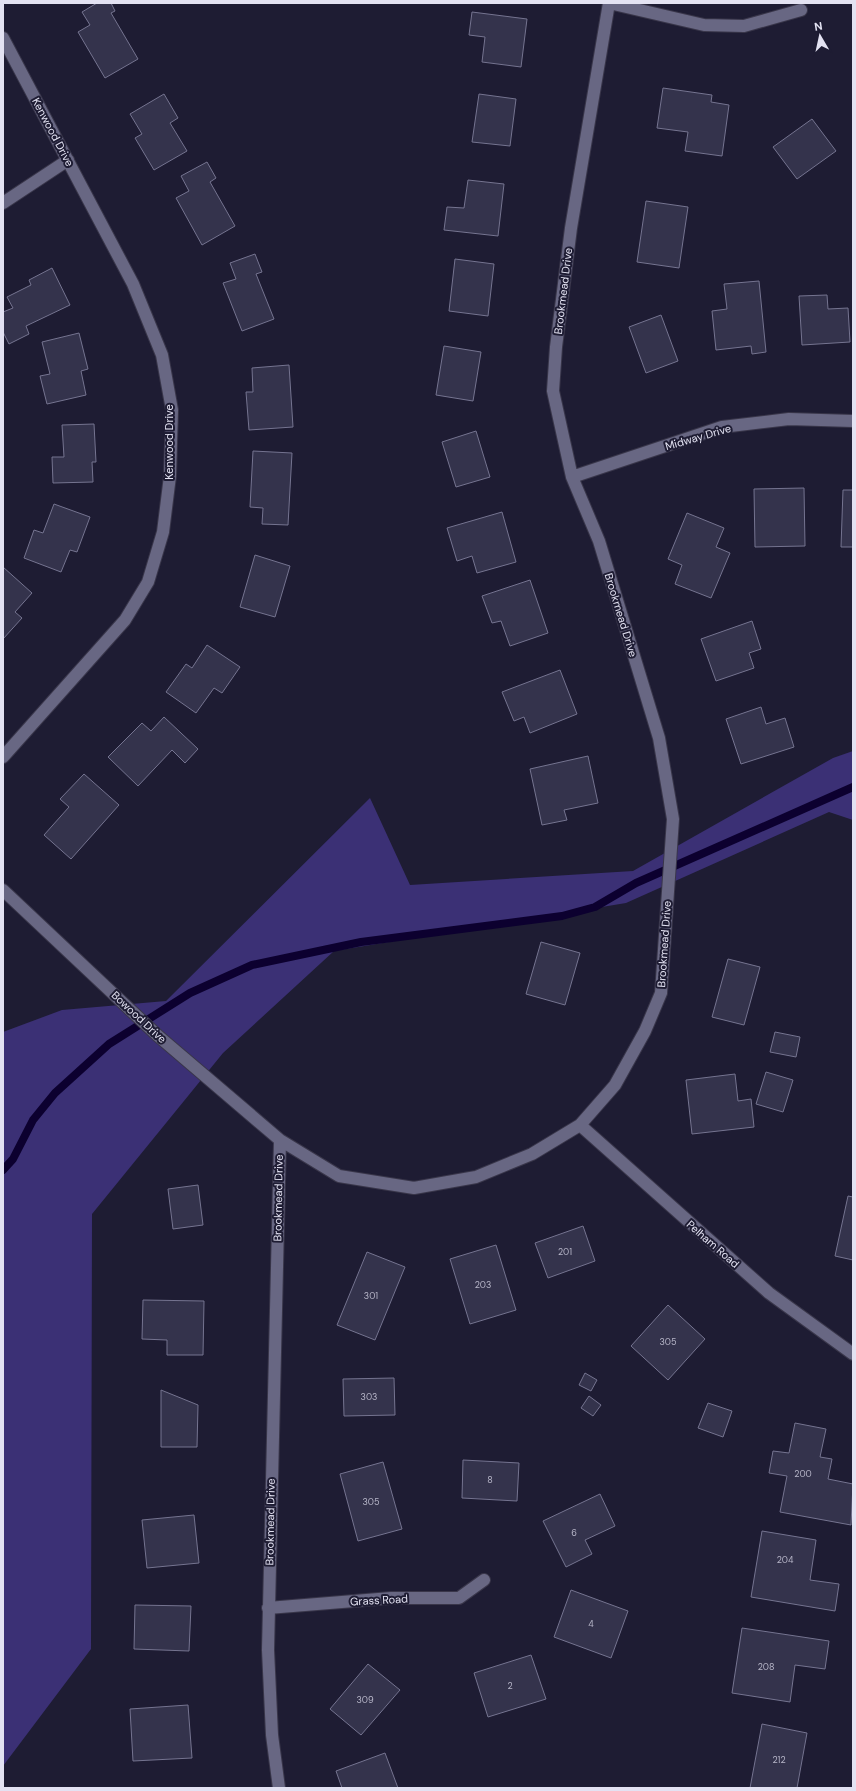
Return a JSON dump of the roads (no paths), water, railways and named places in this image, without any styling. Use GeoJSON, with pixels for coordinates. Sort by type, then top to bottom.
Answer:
{"type":"FeatureCollection","features":[{"type":"Feature","properties":{"kind":"street"},"geometry":{"type":"LineString","coordinates":[[609,3],[704,25],[744,26],[801,10]]}},
{"type":"Feature","properties":{"kind":"street","name":"Brookmead Drive"},"geometry":{"type":"LineString","coordinates":[[280,1140],[338,1176],[414,1188],[476,1176],[532,1154],[580,1126],[615,1085],[645,1031],[661,993],[673,819],[658,738],[598,541],[572,477],[553,391],[556,347],[571,228],[609,3]]}},
{"type":"Feature","properties":{"kind":"street","name":"Kenwood Drive"},"geometry":{"type":"LineString","coordinates":[[3,38],[133,284],[162,355],[172,410],[170,476],[163,532],[148,582],[125,620],[3,757]]}},
{"type":"Feature","properties":{"kind":"street"},"geometry":{"type":"LineString","coordinates":[[3,203],[68,160]]}},
{"type":"Feature","properties":{"kind":"street","name":"Midway Drive"},"geometry":{"type":"LineString","coordinates":[[572,477],[722,427],[789,419],[853,421]]}},
{"type":"Feature","properties":{"kind":"street","name":"Bowood Drive"},"geometry":{"type":"LineString","coordinates":[[3,890],[157,1035],[280,1140]]}},
{"type":"Feature","properties":{"kind":"street","name":"Pelham Road"},"geometry":{"type":"LineString","coordinates":[[580,1126],[769,1293],[853,1354]]}},
{"type":"Feature","properties":{"kind":"street","name":"Brookmead Drive"},"geometry":{"type":"LineString","coordinates":[[279,1788],[272,1735],[268,1608],[280,1140]]}},
{"type":"Feature","properties":{"kind":"street","name":"Grass Road"},"geometry":{"type":"LineString","coordinates":[[268,1608],[391,1598],[459,1598],[484,1580]]}},
{"type":"Feature","properties":{"kind":"waterway"},"geometry":{"type":"LineString","coordinates":[[3,1170],[13,1159],[33,1120],[55,1093],[109,1044],[190,993],[252,965],[361,942],[562,916],[595,907],[636,883],[853,787]]}}]}
